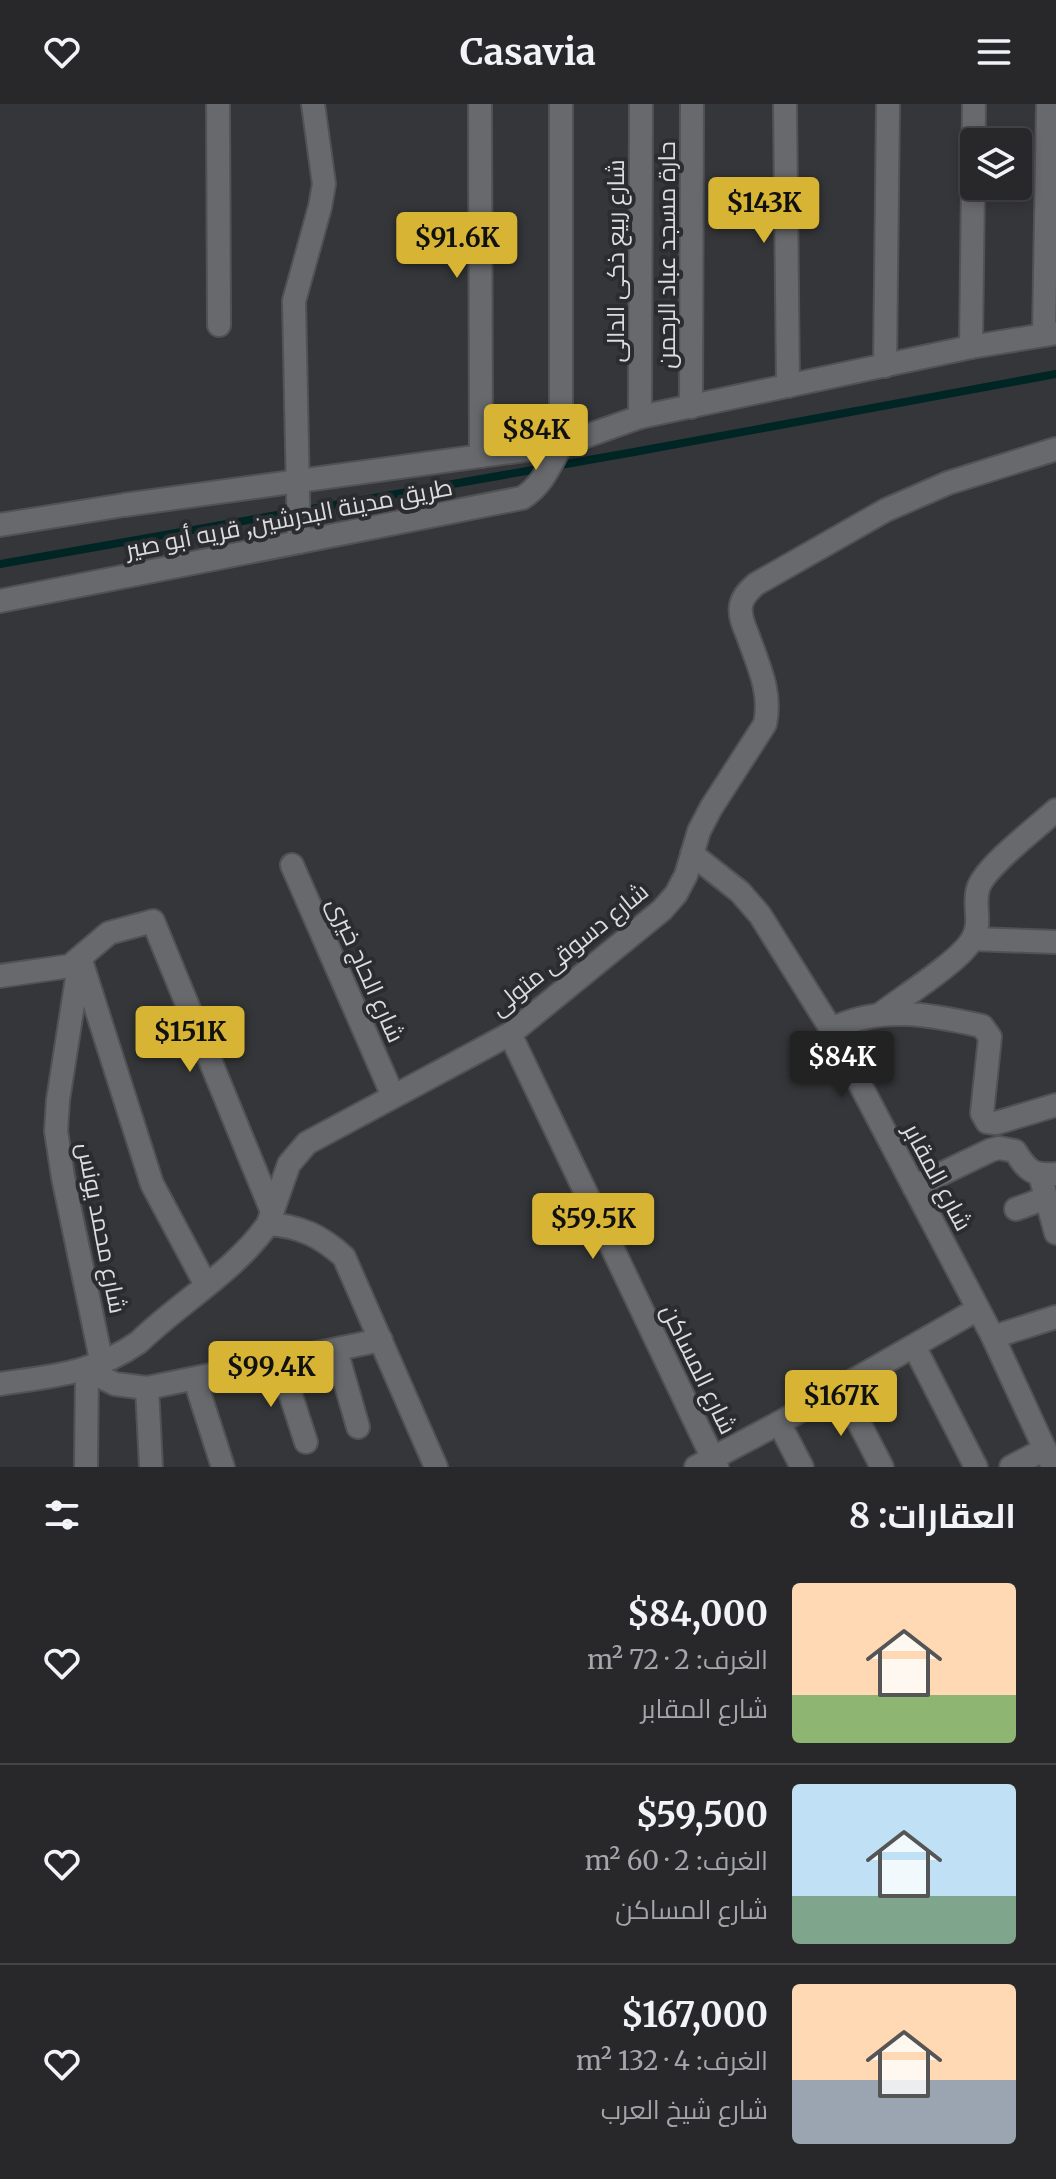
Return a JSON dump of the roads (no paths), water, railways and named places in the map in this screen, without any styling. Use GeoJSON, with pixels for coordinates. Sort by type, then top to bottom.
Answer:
{"type":"FeatureCollection","features":[{"type":"Feature","properties":{"kind":"street"},"geometry":{"type":"LineString","coordinates":[[218,104],[219,325]]}},
{"type":"Feature","properties":{"kind":"street"},"geometry":{"type":"LineString","coordinates":[[299,534],[294,301],[324,184],[313,104]]}},
{"type":"Feature","properties":{"kind":"street"},"geometry":{"type":"LineString","coordinates":[[480,104],[481,456]]}},
{"type":"Feature","properties":{"kind":"street"},"geometry":{"type":"LineString","coordinates":[[552,462],[561,104]]}},
{"type":"Feature","properties":{"kind":"street","name":"شارع ربيع ذكى الدالى"},"geometry":{"type":"LineString","coordinates":[[640,417],[641,104]]}},
{"type":"Feature","properties":{"kind":"street","name":"حارة مسجد عباد الرحمن"},"geometry":{"type":"LineString","coordinates":[[691,407],[692,104]]}},
{"type":"Feature","properties":{"kind":"street"},"geometry":{"type":"LineString","coordinates":[[785,104],[788,386]]}},
{"type":"Feature","properties":{"kind":"street"},"geometry":{"type":"LineString","coordinates":[[885,366],[888,104]]}},
{"type":"Feature","properties":{"kind":"street"},"geometry":{"type":"LineString","coordinates":[[971,347],[974,104]]}},
{"type":"Feature","properties":{"kind":"street"},"geometry":{"type":"LineString","coordinates":[[1048,104],[1050,334]]}},
{"type":"Feature","properties":{"kind":"street","name":"طريق مدينة البدرشين, قريه أبو صير"},"geometry":{"type":"LineString","coordinates":[[0,601],[299,534],[522,498],[534,491],[552,462],[640,417],[971,347],[1050,334]]}},
{"type":"Feature","properties":{"kind":"street","name":"شارع دسوقى متولى"},"geometry":{"type":"LineString","coordinates":[[0,1384],[95,1367],[139,1342],[246,1252],[270,1217],[289,1164],[307,1143],[510,1034],[662,910],[676,894],[686,875],[699,831],[711,808],[765,724],[768,711],[765,687],[741,617],[741,605],[756,584],[886,510],[948,483],[1056,449]]}},
{"type":"Feature","properties":{"kind":"street","name":"طريق مدينة البدرشين, قريه أبو صير"},"geometry":{"type":"LineString","coordinates":[[0,525],[298,489],[481,456],[552,462]]}},
{"type":"Feature","properties":{"kind":"street"},"geometry":{"type":"LineString","coordinates":[[882,1013],[961,953],[973,939],[979,922],[976,894],[984,875],[1056,810]]}},
{"type":"Feature","properties":{"kind":"street","name":"شارع المقابر"},"geometry":{"type":"LineString","coordinates":[[692,854],[717,872],[760,915],[831,1029],[993,1337],[1049,1458]]}},
{"type":"Feature","properties":{"kind":"street","name":"شارع الحاج خيرى"},"geometry":{"type":"LineString","coordinates":[[292,865],[393,1096]]}},
{"type":"Feature","properties":{"kind":"street"},"geometry":{"type":"LineString","coordinates":[[0,976],[70,966],[109,933],[153,921],[270,1217],[310,1232],[344,1257],[436,1467]]}},
{"type":"Feature","properties":{"kind":"street"},"geometry":{"type":"LineString","coordinates":[[973,939],[1056,942]]}},
{"type":"Feature","properties":{"kind":"street"},"geometry":{"type":"LineString","coordinates":[[80,959],[152,1184],[206,1285]]}},
{"type":"Feature","properties":{"kind":"street","name":"شارع محمد يونس"},"geometry":{"type":"LineString","coordinates":[[80,959],[56,1131],[95,1367],[86,1467]]}},
{"type":"Feature","properties":{"kind":"street"},"geometry":{"type":"LineString","coordinates":[[831,1029],[853,1018],[882,1013],[907,1013],[982,1026],[990,1037],[982,1113],[987,1122],[1056,1105]]}},
{"type":"Feature","properties":{"kind":"street","name":"شارع المساكن"},"geometry":{"type":"LineString","coordinates":[[510,1034],[709,1464]]}},
{"type":"Feature","properties":{"kind":"street"},"geometry":{"type":"LineString","coordinates":[[991,1123],[999,1148]]}},
{"type":"Feature","properties":{"kind":"street"},"geometry":{"type":"LineString","coordinates":[[914,1187],[999,1148],[1015,1151],[1026,1168],[1048,1175],[1046,1198],[1056,1233]]}},
{"type":"Feature","properties":{"kind":"street"},"geometry":{"type":"LineString","coordinates":[[1016,1209],[1046,1198]]}},
{"type":"Feature","properties":{"kind":"street"},"geometry":{"type":"LineString","coordinates":[[709,1464],[978,1309]]}},
{"type":"Feature","properties":{"kind":"street"},"geometry":{"type":"LineString","coordinates":[[993,1337],[1056,1317]]}},
{"type":"Feature","properties":{"kind":"street"},"geometry":{"type":"LineString","coordinates":[[95,1367],[115,1384],[147,1388],[381,1340]]}},
{"type":"Feature","properties":{"kind":"street"},"geometry":{"type":"LineString","coordinates":[[914,1346],[970,1465]]}},
{"type":"Feature","properties":{"kind":"street"},"geometry":{"type":"LineString","coordinates":[[336,1350],[358,1427]]}},
{"type":"Feature","properties":{"kind":"street"},"geometry":{"type":"LineString","coordinates":[[280,1362],[306,1442]]}},
{"type":"Feature","properties":{"kind":"street"},"geometry":{"type":"LineString","coordinates":[[195,1380],[223,1467]]}},
{"type":"Feature","properties":{"kind":"street"},"geometry":{"type":"LineString","coordinates":[[147,1388],[151,1467]]}},
{"type":"Feature","properties":{"kind":"street"},"geometry":{"type":"LineString","coordinates":[[841,1388],[882,1467]]}},
{"type":"Feature","properties":{"kind":"street"},"geometry":{"type":"LineString","coordinates":[[779,1423],[802,1467]]}},
{"type":"Feature","properties":{"kind":"street"},"geometry":{"type":"LineString","coordinates":[[1011,1467],[1049,1458]]}},
{"type":"Feature","properties":{"kind":"waterway"},"geometry":{"type":"LineString","coordinates":[[0,564],[1056,374]]}}]}
